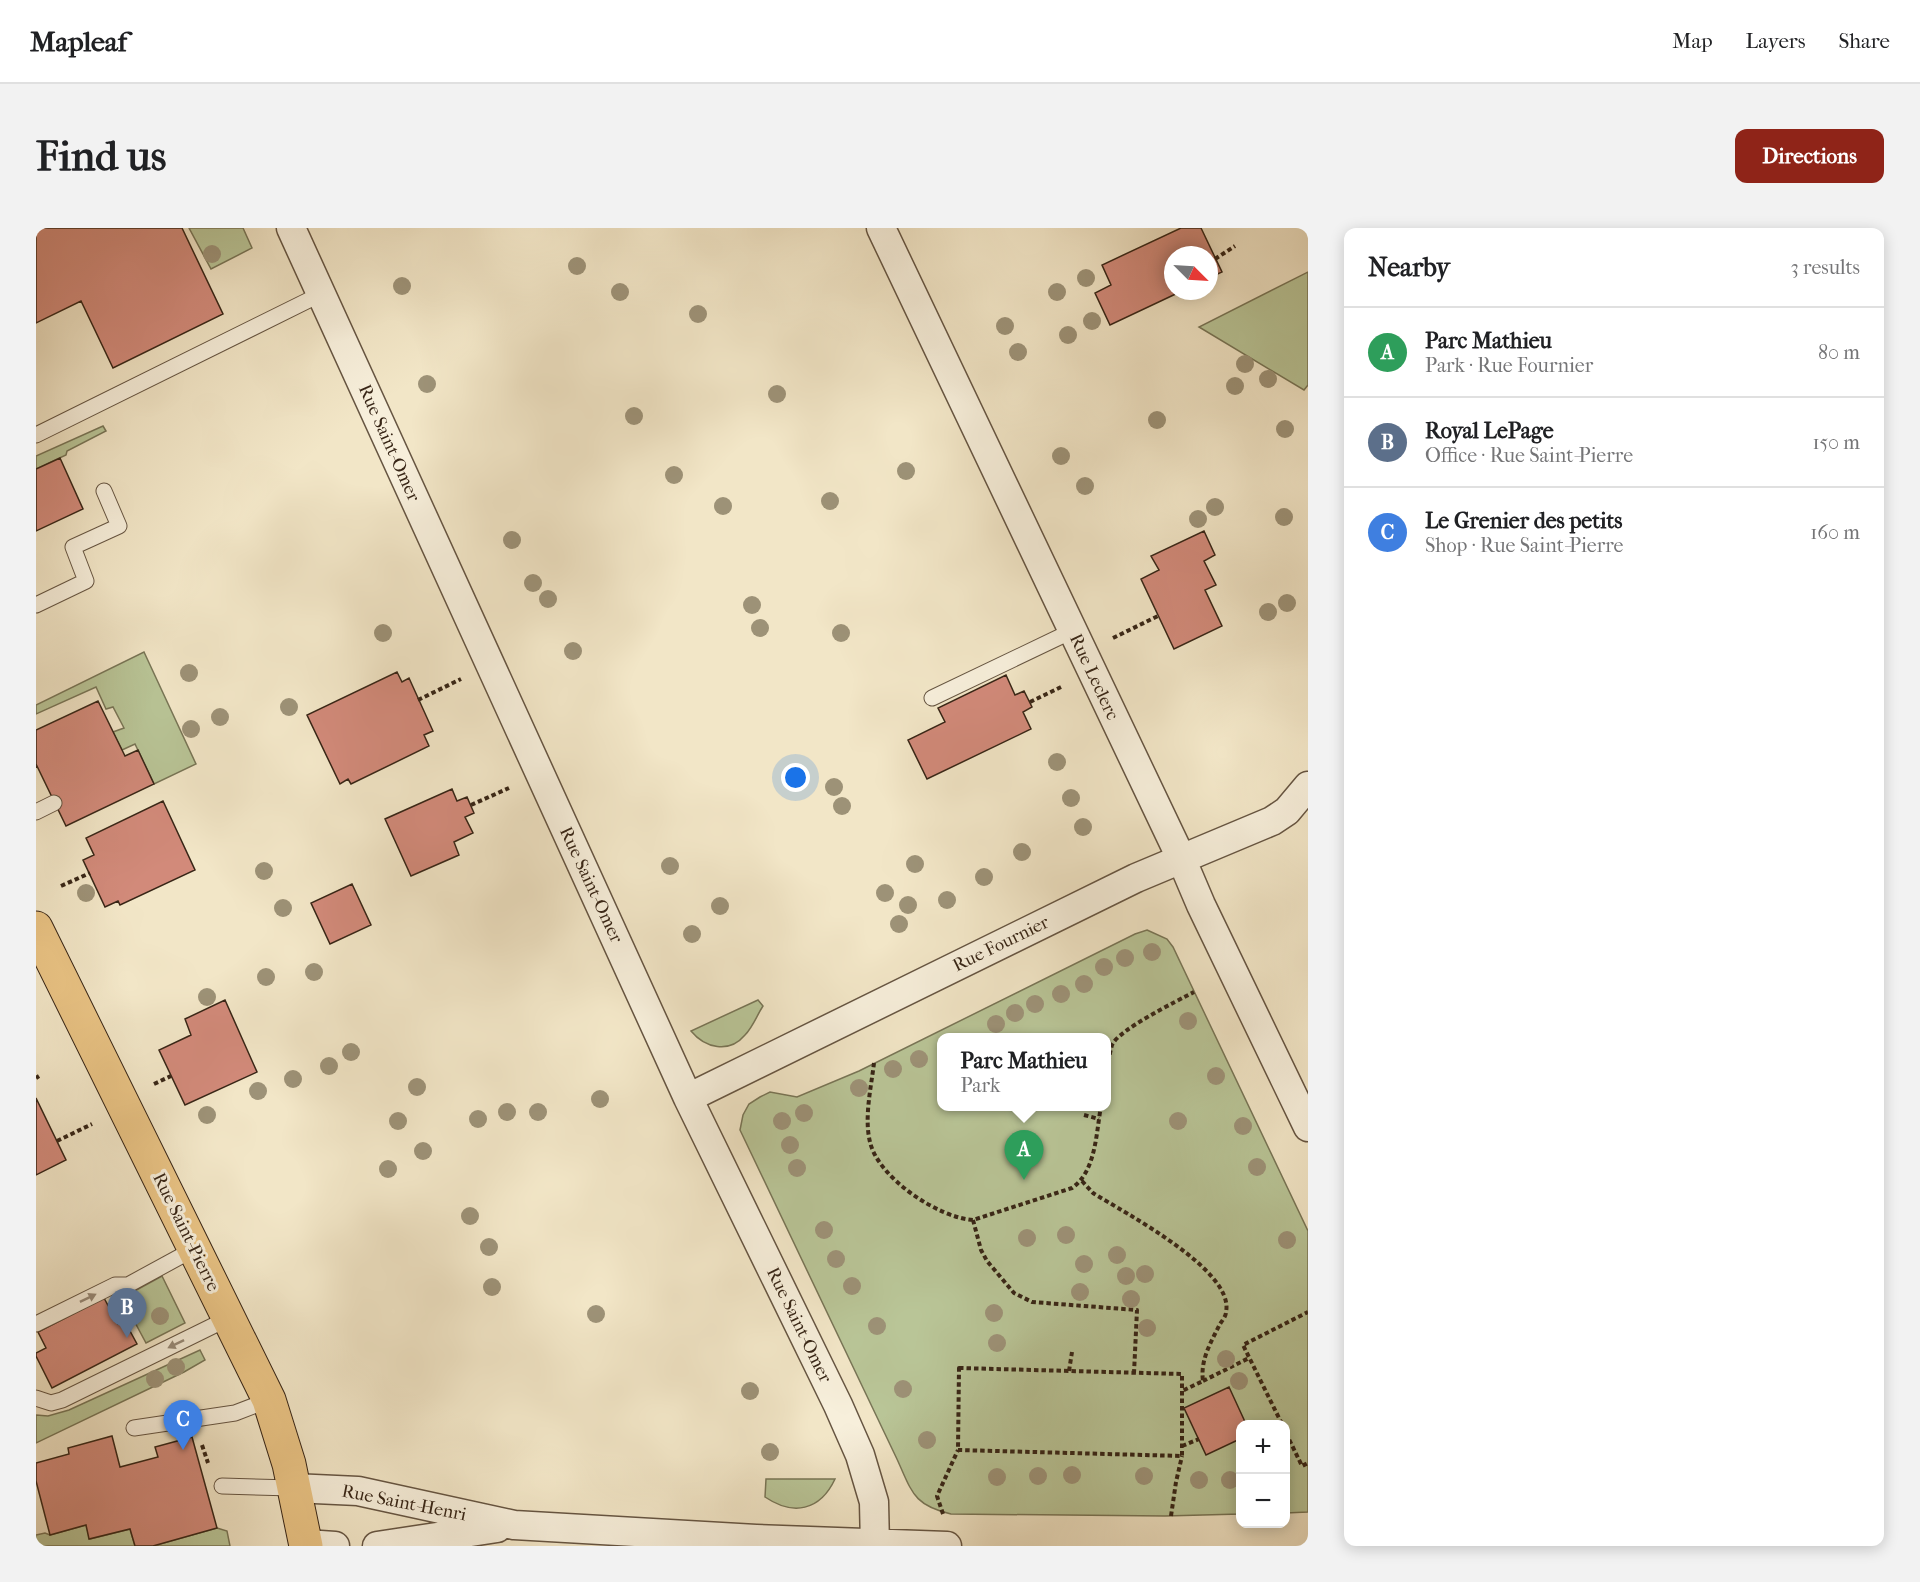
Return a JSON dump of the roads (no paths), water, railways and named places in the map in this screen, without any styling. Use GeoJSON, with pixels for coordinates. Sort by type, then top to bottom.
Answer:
{"type":"FeatureCollection","features":[{"type":"Feature","properties":{"kind":"main road","name":"Rue Saint-Pierre"},"geometry":{"type":"LineString","coordinates":[[36,928],[270,1400],[284,1444],[293,1488],[316,1545]]}},
{"type":"Feature","properties":{"kind":"street","name":"Rue Saint-Omer"},"geometry":{"type":"LineString","coordinates":[[291,228],[688,1098],[860,1455],[874,1502],[875,1545]]}},
{"type":"Feature","properties":{"kind":"street","name":"Rue Leclerc"},"geometry":{"type":"LineString","coordinates":[[880,228],[1181,858],[1200,905],[1308,1127]]}},
{"type":"Feature","properties":{"kind":"street","name":"Rue Fournier"},"geometry":{"type":"LineString","coordinates":[[688,1098],[1136,878],[1272,821],[1287,811],[1308,786]]}},
{"type":"Feature","properties":{"kind":"street","name":"Rue Saint-Henri"},"geometry":{"type":"LineString","coordinates":[[293,1488],[358,1491],[514,1525],[875,1545],[947,1546]]}},
{"type":"Feature","properties":{"kind":"street","name":"Rue Saint-Henri"},"geometry":{"type":"LineString","coordinates":[[377,1546],[514,1525]]}},
{"type":"Feature","properties":{"kind":"lane"},"geometry":{"type":"LineString","coordinates":[[36,435],[321,294]]}},
{"type":"Feature","properties":{"kind":"lane"},"geometry":{"type":"LineString","coordinates":[[36,605],[86,581],[73,547],[119,526],[104,491]]}},
{"type":"Feature","properties":{"kind":"lane"},"geometry":{"type":"LineString","coordinates":[[932,698],[1078,641]]}},
{"type":"Feature","properties":{"kind":"lane"},"geometry":{"type":"LineString","coordinates":[[36,812],[54,803]]}},
{"type":"Feature","properties":{"kind":"lane"},"geometry":{"type":"LineString","coordinates":[[36,1324],[115,1285],[128,1285],[194,1249]]}},
{"type":"Feature","properties":{"kind":"lane"},"geometry":{"type":"LineString","coordinates":[[36,1398],[51,1403],[62,1400],[229,1318]]}},
{"type":"Feature","properties":{"kind":"lane"},"geometry":{"type":"LineString","coordinates":[[134,1428],[235,1413],[270,1400]]}},
{"type":"Feature","properties":{"kind":"lane"},"geometry":{"type":"LineString","coordinates":[[222,1486],[293,1488]]}},
{"type":"Feature","properties":{"kind":"place","name":"Parc Mathieu"},"geometry":{"type":"Point","coordinates":[1024,1180]}},
{"type":"Feature","properties":{"kind":"place","name":"Royal LePage"},"geometry":{"type":"Point","coordinates":[127,1338]}},
{"type":"Feature","properties":{"kind":"place","name":"Le Grenier des petits"},"geometry":{"type":"Point","coordinates":[183,1450]}}]}
